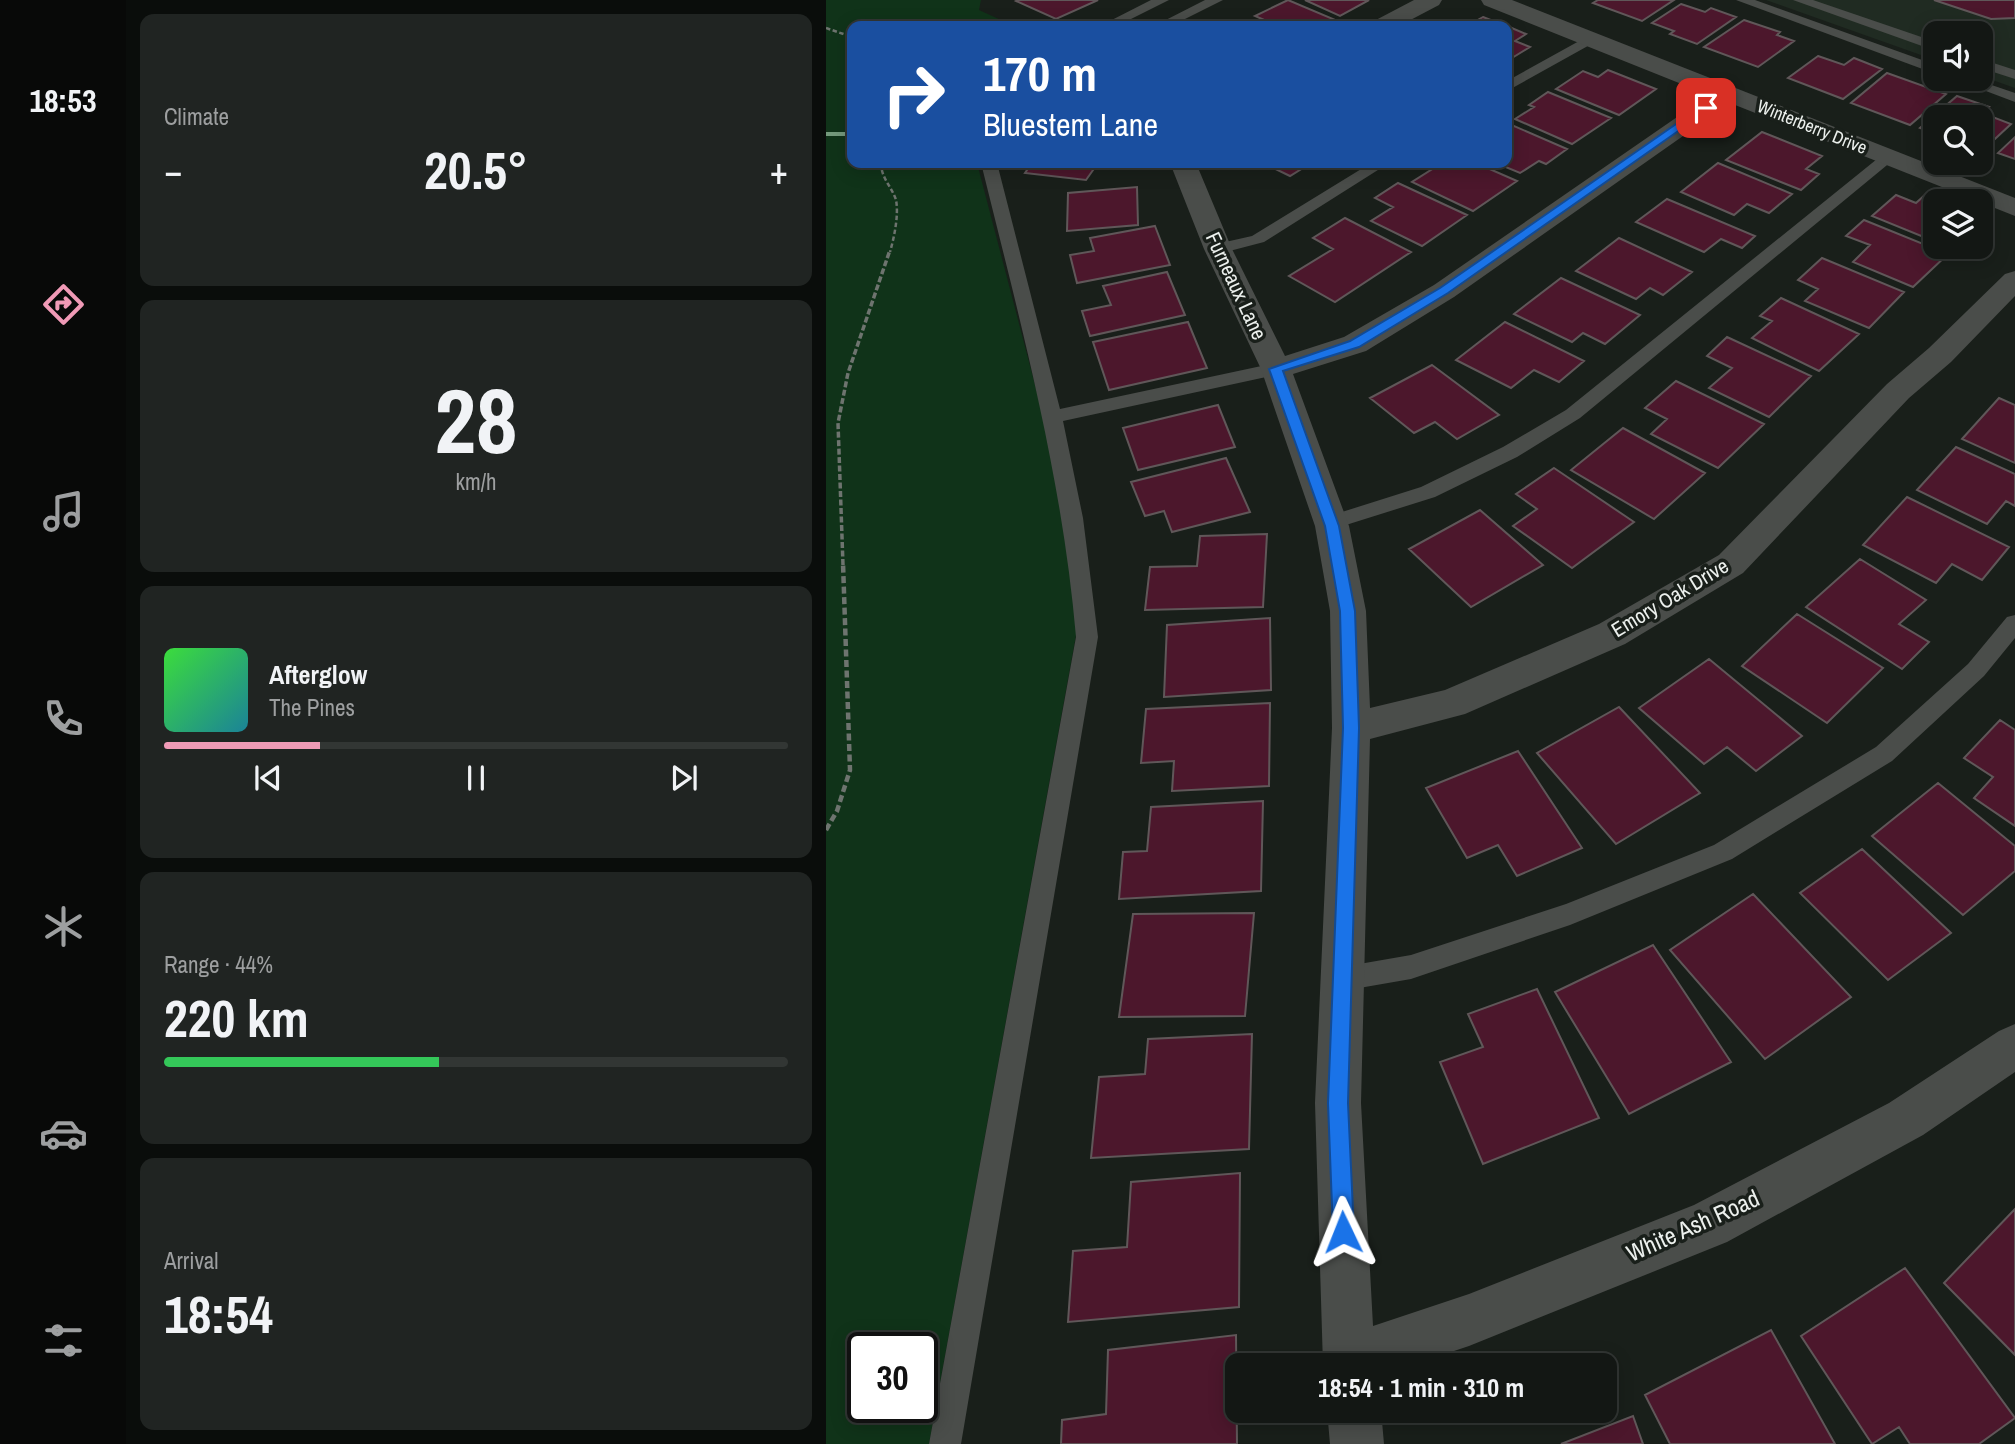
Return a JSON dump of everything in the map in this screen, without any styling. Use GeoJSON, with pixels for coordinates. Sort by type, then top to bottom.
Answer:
{"type":"FeatureCollection","features":[{"type":"Feature","properties":{"kind":"street"},"geometry":{"type":"LineString","coordinates":[[1391,21],[1431,0]]}},
{"type":"Feature","properties":{"kind":"street","name":"Winterberry Drive"},"geometry":{"type":"LineString","coordinates":[[1492,0],[2015,208]]}},
{"type":"Feature","properties":{"kind":"street"},"geometry":{"type":"LineString","coordinates":[[1276,369],[1354,344],[1444,291],[1728,93]]}},
{"type":"Feature","properties":{"kind":"street","name":"Furneaux Lane"},"geometry":{"type":"LineString","coordinates":[[1185,168],[1217,249],[1276,369],[1330,523],[1348,611],[1351,728],[1338,1103],[1350,1353]]}},
{"type":"Feature","properties":{"kind":"street","name":"Emory Oak Drive"},"geometry":{"type":"LineString","coordinates":[[1351,728],[1452,702],[1612,634],[1731,564],[1898,391],[1940,355],[2015,280]]}},
{"type":"Feature","properties":{"kind":"street","name":"White Ash Road"},"geometry":{"type":"LineString","coordinates":[[1403,1353],[1469,1320],[1709,1224],[1906,1119],[2015,1046]]}},
{"type":"Feature","properties":{"kind":"street","name":"Furneaux Lane"},"geometry":{"type":"LineString","coordinates":[[1355,1423],[1357,1444]]}},
{"type":"Feature","properties":{"kind":"lane"},"geometry":{"type":"LineString","coordinates":[[1118,21],[1162,0]]}},
{"type":"Feature","properties":{"kind":"lane"},"geometry":{"type":"LineString","coordinates":[[1172,21],[1216,0]]}},
{"type":"Feature","properties":{"kind":"lane"},"geometry":{"type":"LineString","coordinates":[[1743,0],[1923,65]]}},
{"type":"Feature","properties":{"kind":"lane"},"geometry":{"type":"LineString","coordinates":[[1800,0],[1923,43]]}},
{"type":"Feature","properties":{"kind":"lane"},"geometry":{"type":"LineString","coordinates":[[1512,84],[1590,39]]}},
{"type":"Feature","properties":{"kind":"lane"},"geometry":{"type":"LineString","coordinates":[[1993,67],[2015,75]]}},
{"type":"Feature","properties":{"kind":"lane"},"geometry":{"type":"LineString","coordinates":[[1993,90],[2015,98]]}},
{"type":"Feature","properties":{"kind":"lane"},"geometry":{"type":"LineString","coordinates":[[1330,523],[1428,492],[1510,452],[1573,414],[1887,158]]}},
{"type":"Feature","properties":{"kind":"lane"},"geometry":{"type":"LineString","coordinates":[[945,1444],[1087,636],[1083,575],[1051,417],[990,168]]}},
{"type":"Feature","properties":{"kind":"lane"},"geometry":{"type":"LineString","coordinates":[[1217,249],[1258,239],[1373,168]]}},
{"type":"Feature","properties":{"kind":"lane"},"geometry":{"type":"LineString","coordinates":[[1051,417],[1276,369]]}},
{"type":"Feature","properties":{"kind":"lane"},"geometry":{"type":"LineString","coordinates":[[1342,979],[1411,967],[1570,914],[1723,852],[1884,754],[1976,670],[2015,623]]}},
{"type":"Feature","properties":{"kind":"path"},"geometry":{"type":"LineString","coordinates":[[826,28],[847,35]]}},
{"type":"Feature","properties":{"kind":"path"},"geometry":{"type":"LineString","coordinates":[[826,830],[837,811],[850,770],[838,424],[848,373],[894,239],[896,201],[881,168]]}},
{"type":"Feature","properties":{"kind":"shaded area"},"geometry":{"type":"Polygon","coordinates":[[[1766,0],[2015,0],[2015,88],[1993,80],[1993,21],[1923,21],[1923,56],[1766,0]]]}},
{"type":"Feature","properties":{"kind":"green space"},"geometry":{"type":"Polygon","coordinates":[[[826,0],[981,0],[979,10],[1003,21],[847,21],[847,168],[978,168],[1086,580],[938,1394],[938,1332],[847,1332],[847,1423],[933,1423],[929,1444],[826,1444],[826,0]]]}},
{"type":"Feature","properties":{"kind":"building"},"geometry":{"type":"Polygon","coordinates":[[[1018,0],[1098,0],[1056,19],[1016,1],[1018,0]]]}},
{"type":"Feature","properties":{"kind":"building"},"geometry":{"type":"Polygon","coordinates":[[[1288,0],[1333,19],[1266,21],[1255,16],[1288,0]]]}},
{"type":"Feature","properties":{"kind":"building"},"geometry":{"type":"Polygon","coordinates":[[[1305,0],[1369,0],[1340,16],[1305,0]]]}},
{"type":"Feature","properties":{"kind":"building"},"geometry":{"type":"Polygon","coordinates":[[[1598,0],[1674,0],[1642,21],[1593,3],[1598,0]]]}},
{"type":"Feature","properties":{"kind":"building"},"geometry":{"type":"Polygon","coordinates":[[[1934,0],[2015,0],[2015,18],[1991,19],[1934,0]]]}},
{"type":"Feature","properties":{"kind":"building"},"geometry":{"type":"Polygon","coordinates":[[[1681,4],[1705,12],[1711,8],[1736,17],[1697,44],[1670,34],[1674,31],[1652,23],[1681,4]]]}},
{"type":"Feature","properties":{"kind":"building"},"geometry":{"type":"Polygon","coordinates":[[[1483,17],[1493,21],[1476,21],[1483,17]]]}},
{"type":"Feature","properties":{"kind":"building"},"geometry":{"type":"Polygon","coordinates":[[[1744,20],[1780,32],[1777,35],[1794,41],[1758,67],[1704,47],[1744,20]]]}},
{"type":"Feature","properties":{"kind":"building"},"geometry":{"type":"Polygon","coordinates":[[[1512,28],[1526,34],[1515,41],[1530,47],[1512,58],[1512,28]]]}},
{"type":"Feature","properties":{"kind":"building"},"geometry":{"type":"Polygon","coordinates":[[[1818,56],[1844,65],[1854,58],[1882,69],[1843,99],[1788,78],[1818,56]]]}},
{"type":"Feature","properties":{"kind":"building"},"geometry":{"type":"Polygon","coordinates":[[[1608,70],[1656,89],[1619,115],[1556,89],[1583,71],[1598,77],[1608,70]]]}},
{"type":"Feature","properties":{"kind":"building"},"geometry":{"type":"Polygon","coordinates":[[[1887,73],[1923,86],[1923,91],[1946,94],[1933,105],[1923,105],[1923,114],[1910,125],[1851,103],[1887,73]]]}},
{"type":"Feature","properties":{"kind":"building"},"geometry":{"type":"Polygon","coordinates":[[[1548,92],[1611,118],[1572,144],[1515,119],[1534,107],[1529,105],[1548,92]]]}},
{"type":"Feature","properties":{"kind":"building"},"geometry":{"type":"Polygon","coordinates":[[[1957,96],[1983,105],[1947,105],[1957,96]]]}},
{"type":"Feature","properties":{"kind":"building"},"geometry":{"type":"Polygon","coordinates":[[[1993,117],[2011,124],[1993,141],[1993,117]]]}},
{"type":"Feature","properties":{"kind":"building"},"geometry":{"type":"Polygon","coordinates":[[[1512,125],[1567,149],[1546,164],[1539,161],[1520,173],[1508,168],[1512,168],[1512,125]]]}},
{"type":"Feature","properties":{"kind":"building"},"geometry":{"type":"Polygon","coordinates":[[[1762,132],[1822,156],[1806,169],[1819,174],[1801,190],[1726,160],[1762,132]]]}},
{"type":"Feature","properties":{"kind":"building"},"geometry":{"type":"Polygon","coordinates":[[[2015,137],[2015,159],[1998,153],[2015,137]]]}},
{"type":"Feature","properties":{"kind":"building"},"geometry":{"type":"Polygon","coordinates":[[[1718,163],[1792,194],[1769,213],[1747,204],[1734,215],[1681,192],[1718,163]]]}},
{"type":"Feature","properties":{"kind":"building"},"geometry":{"type":"Polygon","coordinates":[[[1028,168],[1094,168],[1086,180],[1025,173],[1028,168]]]}},
{"type":"Feature","properties":{"kind":"building"},"geometry":{"type":"Polygon","coordinates":[[[1273,168],[1303,168],[1290,176],[1273,168]]]}},
{"type":"Feature","properties":{"kind":"building"},"geometry":{"type":"Polygon","coordinates":[[[1434,168],[1487,168],[1517,181],[1473,211],[1412,182],[1434,168]]]}},
{"type":"Feature","properties":{"kind":"building"},"geometry":{"type":"Polygon","coordinates":[[[1398,183],[1467,215],[1422,246],[1371,221],[1393,207],[1375,198],[1398,183]]]}},
{"type":"Feature","properties":{"kind":"building"},"geometry":{"type":"Polygon","coordinates":[[[1137,187],[1138,225],[1067,231],[1068,193],[1137,187]]]}},
{"type":"Feature","properties":{"kind":"building"},"geometry":{"type":"Polygon","coordinates":[[[1896,195],[1916,203],[1923,197],[1923,237],[1872,216],[1896,195]]]}},
{"type":"Feature","properties":{"kind":"building"},"geometry":{"type":"Polygon","coordinates":[[[1667,199],[1755,236],[1742,248],[1721,239],[1704,252],[1636,222],[1667,199]]]}},
{"type":"Feature","properties":{"kind":"building"},"geometry":{"type":"Polygon","coordinates":[[[1345,218],[1411,252],[1335,302],[1289,276],[1333,249],[1313,238],[1345,218]]]}},
{"type":"Feature","properties":{"kind":"building"},"geometry":{"type":"Polygon","coordinates":[[[1864,220],[1923,244],[1923,259],[1943,259],[1913,287],[1853,262],[1870,245],[1846,236],[1864,220]]]}},
{"type":"Feature","properties":{"kind":"building"},"geometry":{"type":"Polygon","coordinates":[[[1155,226],[1170,265],[1077,283],[1070,255],[1094,251],[1090,238],[1155,226]]]}},
{"type":"Feature","properties":{"kind":"building"},"geometry":{"type":"Polygon","coordinates":[[[1619,238],[1692,272],[1663,295],[1650,288],[1636,299],[1576,271],[1619,238]]]}},
{"type":"Feature","properties":{"kind":"building"},"geometry":{"type":"Polygon","coordinates":[[[1822,258],[1904,292],[1869,328],[1805,301],[1818,289],[1798,280],[1822,258]]]}},
{"type":"Feature","properties":{"kind":"building"},"geometry":{"type":"Polygon","coordinates":[[[1167,272],[1185,315],[1090,336],[1082,311],[1111,305],[1103,286],[1167,272]]]}},
{"type":"Feature","properties":{"kind":"building"},"geometry":{"type":"Polygon","coordinates":[[[1561,278],[1640,315],[1605,344],[1583,333],[1572,342],[1514,314],[1561,278]]]}},
{"type":"Feature","properties":{"kind":"building"},"geometry":{"type":"Polygon","coordinates":[[[1781,298],[1859,334],[1819,371],[1752,338],[1772,321],[1760,316],[1781,298]]]}},
{"type":"Feature","properties":{"kind":"building"},"geometry":{"type":"Polygon","coordinates":[[[1188,322],[1207,368],[1109,390],[1093,342],[1188,322]]]}},
{"type":"Feature","properties":{"kind":"building"},"geometry":{"type":"Polygon","coordinates":[[[1505,322],[1584,361],[1559,382],[1534,370],[1511,388],[1456,360],[1505,322]]]}},
{"type":"Feature","properties":{"kind":"building"},"geometry":{"type":"Polygon","coordinates":[[[1727,337],[1811,376],[1769,417],[1709,388],[1732,368],[1707,356],[1727,337]]]}},
{"type":"Feature","properties":{"kind":"building"},"geometry":{"type":"Polygon","coordinates":[[[1432,365],[1499,415],[1457,439],[1435,422],[1414,433],[1370,398],[1432,365]]]}},
{"type":"Feature","properties":{"kind":"building"},"geometry":{"type":"Polygon","coordinates":[[[1676,381],[1764,424],[1718,468],[1651,434],[1667,419],[1645,408],[1676,381]]]}},
{"type":"Feature","properties":{"kind":"building"},"geometry":{"type":"Polygon","coordinates":[[[1999,398],[2015,405],[2015,463],[1962,439],[1999,398]]]}},
{"type":"Feature","properties":{"kind":"building"},"geometry":{"type":"Polygon","coordinates":[[[1218,405],[1235,447],[1138,470],[1123,428],[1218,405]]]}},
{"type":"Feature","properties":{"kind":"building"},"geometry":{"type":"Polygon","coordinates":[[[1623,428],[1705,473],[1654,519],[1571,470],[1623,428]]]}},
{"type":"Feature","properties":{"kind":"building"},"geometry":{"type":"Polygon","coordinates":[[[1956,447],[2015,474],[2015,506],[2006,501],[1987,524],[1917,490],[1956,447]]]}},
{"type":"Feature","properties":{"kind":"building"},"geometry":{"type":"Polygon","coordinates":[[[1226,458],[1250,512],[1172,532],[1164,511],[1145,516],[1131,482],[1226,458]]]}},
{"type":"Feature","properties":{"kind":"building"},"geometry":{"type":"Polygon","coordinates":[[[1554,468],[1634,522],[1572,568],[1513,526],[1537,509],[1516,494],[1554,468]]]}},
{"type":"Feature","properties":{"kind":"building"},"geometry":{"type":"Polygon","coordinates":[[[1907,497],[2009,547],[1982,580],[1952,564],[1936,583],[1863,545],[1907,497]]]}},
{"type":"Feature","properties":{"kind":"building"},"geometry":{"type":"Polygon","coordinates":[[[1480,510],[1543,565],[1471,607],[1409,549],[1480,510]]]}},
{"type":"Feature","properties":{"kind":"building"},"geometry":{"type":"Polygon","coordinates":[[[1267,534],[1263,607],[1145,610],[1150,567],[1197,566],[1200,536],[1267,534]]]}},
{"type":"Feature","properties":{"kind":"building"},"geometry":{"type":"Polygon","coordinates":[[[1860,559],[1926,600],[1899,624],[1929,642],[1902,669],[1806,607],[1860,559]]]}},
{"type":"Feature","properties":{"kind":"building"},"geometry":{"type":"Polygon","coordinates":[[[1797,614],[1883,668],[1827,723],[1742,666],[1797,614]]]}},
{"type":"Feature","properties":{"kind":"building"},"geometry":{"type":"Polygon","coordinates":[[[1270,618],[1271,690],[1164,697],[1167,625],[1270,618]]]}},
{"type":"Feature","properties":{"kind":"building"},"geometry":{"type":"Polygon","coordinates":[[[1709,659],[1802,736],[1756,771],[1727,747],[1704,764],[1639,708],[1709,659]]]}},
{"type":"Feature","properties":{"kind":"building"},"geometry":{"type":"Polygon","coordinates":[[[1270,703],[1269,786],[1172,791],[1174,761],[1141,763],[1146,709],[1270,703]]]}},
{"type":"Feature","properties":{"kind":"building"},"geometry":{"type":"Polygon","coordinates":[[[1619,707],[1700,793],[1616,844],[1537,753],[1619,707]]]}},
{"type":"Feature","properties":{"kind":"building"},"geometry":{"type":"Polygon","coordinates":[[[2000,720],[2015,730],[2015,826],[1974,798],[1993,777],[1964,758],[2000,720]]]}},
{"type":"Feature","properties":{"kind":"building"},"geometry":{"type":"Polygon","coordinates":[[[1518,751],[1582,848],[1517,876],[1498,845],[1467,858],[1426,788],[1518,751]]]}},
{"type":"Feature","properties":{"kind":"building"},"geometry":{"type":"Polygon","coordinates":[[[1938,783],[2015,846],[2015,871],[1963,915],[1872,836],[1938,783]]]}},
{"type":"Feature","properties":{"kind":"building"},"geometry":{"type":"Polygon","coordinates":[[[1263,801],[1261,891],[1119,899],[1123,852],[1147,851],[1151,807],[1263,801]]]}},
{"type":"Feature","properties":{"kind":"building"},"geometry":{"type":"Polygon","coordinates":[[[1862,849],[1951,933],[1888,980],[1800,893],[1862,849]]]}},
{"type":"Feature","properties":{"kind":"building"},"geometry":{"type":"Polygon","coordinates":[[[1753,894],[1851,997],[1765,1059],[1670,950],[1753,894]]]}},
{"type":"Feature","properties":{"kind":"building"},"geometry":{"type":"Polygon","coordinates":[[[1254,913],[1245,1016],[1119,1017],[1133,914],[1254,913]]]}},
{"type":"Feature","properties":{"kind":"building"},"geometry":{"type":"Polygon","coordinates":[[[1653,945],[1731,1062],[1629,1114],[1555,992],[1653,945]]]}},
{"type":"Feature","properties":{"kind":"building"},"geometry":{"type":"Polygon","coordinates":[[[1537,989],[1599,1118],[1483,1164],[1440,1062],[1483,1047],[1468,1014],[1537,989]]]}},
{"type":"Feature","properties":{"kind":"building"},"geometry":{"type":"Polygon","coordinates":[[[1252,1034],[1249,1149],[1091,1158],[1099,1077],[1145,1074],[1148,1039],[1252,1034]]]}},
{"type":"Feature","properties":{"kind":"building"},"geometry":{"type":"Polygon","coordinates":[[[1240,1173],[1239,1307],[1068,1322],[1073,1251],[1127,1247],[1131,1182],[1240,1173]]]}},
{"type":"Feature","properties":{"kind":"building"},"geometry":{"type":"Polygon","coordinates":[[[2015,1209],[2015,1355],[1944,1283],[2015,1209]]]}},
{"type":"Feature","properties":{"kind":"building"},"geometry":{"type":"Polygon","coordinates":[[[1905,1268],[2015,1418],[1979,1444],[1910,1444],[1899,1427],[1872,1444],[1801,1336],[1905,1268]]]}},
{"type":"Feature","properties":{"kind":"building"},"geometry":{"type":"Polygon","coordinates":[[[1771,1330],[1835,1444],[1670,1444],[1645,1395],[1771,1330]]]}},
{"type":"Feature","properties":{"kind":"building"},"geometry":{"type":"Polygon","coordinates":[[[1236,1335],[1236,1353],[1225,1353],[1225,1423],[1237,1423],[1237,1444],[1061,1444],[1062,1420],[1106,1414],[1108,1350],[1236,1335]]]}},
{"type":"Feature","properties":{"kind":"building"},"geometry":{"type":"Polygon","coordinates":[[[1633,1416],[1643,1444],[1561,1444],[1617,1423],[1633,1416]]]}},
{"type":"Feature","properties":{"kind":"waterway"},"geometry":{"type":"LineString","coordinates":[[826,134],[847,134]]}},
{"type":"Feature","properties":{"kind":"route"},"geometry":{"type":"LineString","coordinates":[[1343,1232],[1338,1103],[1351,728],[1348,611],[1332,526],[1276,369],[1354,344],[1444,291],[1706,108]]}}]}
